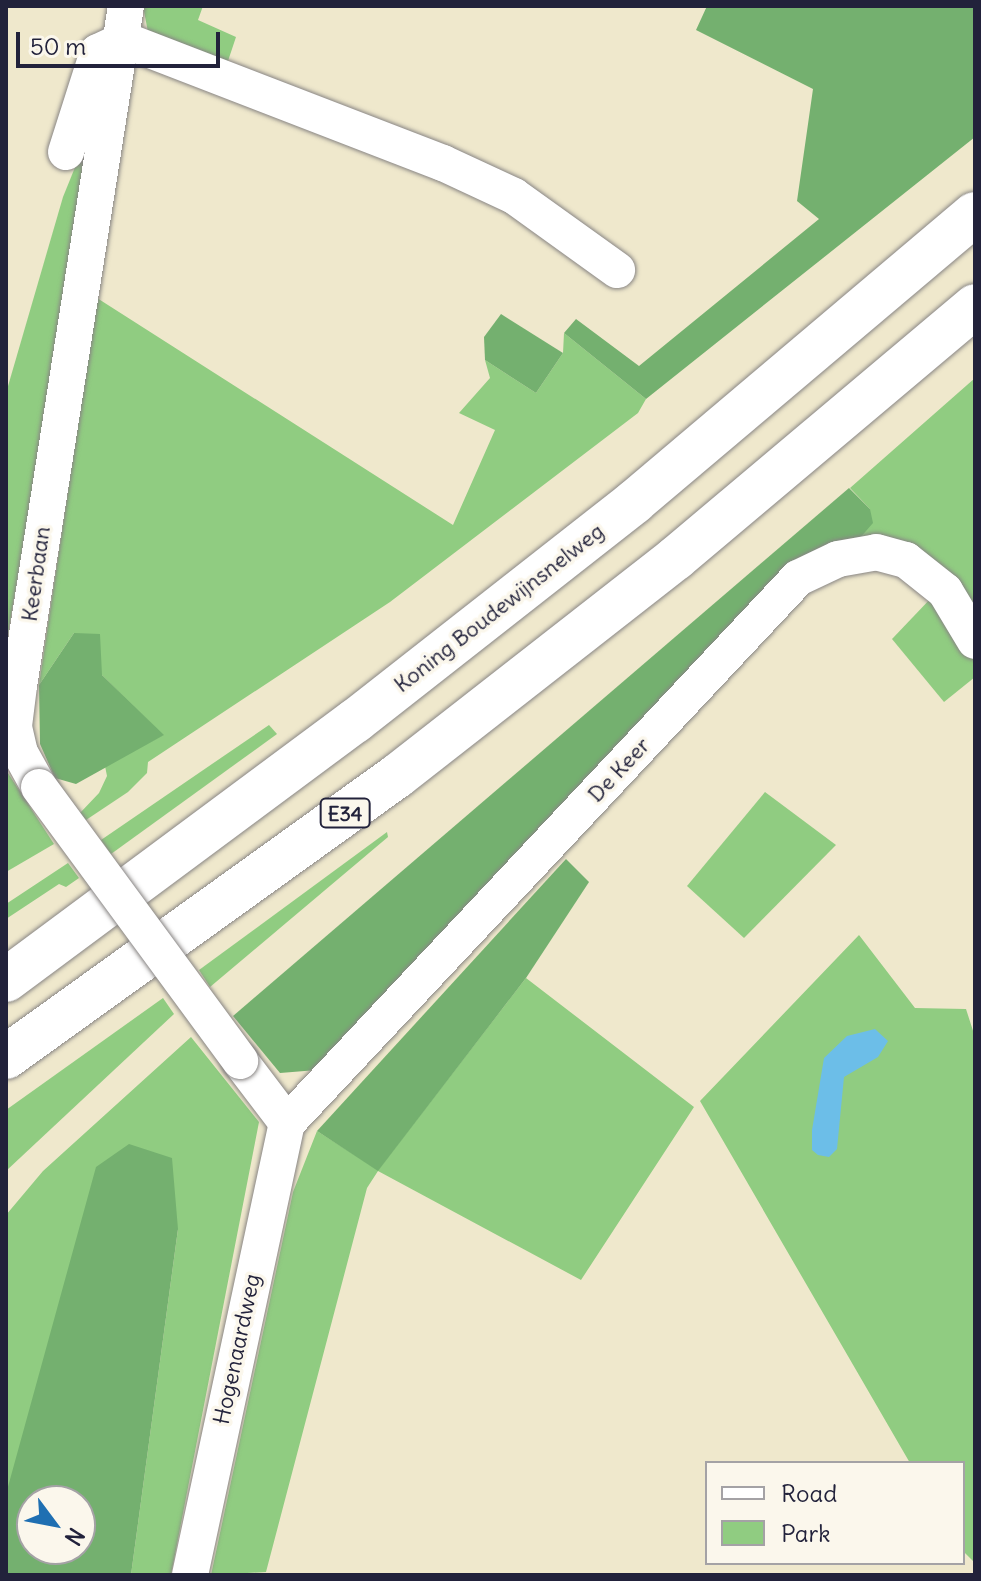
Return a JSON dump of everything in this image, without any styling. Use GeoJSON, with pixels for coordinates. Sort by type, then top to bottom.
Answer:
{"type":"FeatureCollection","features":[{"type":"Feature","properties":{"kind":"highway","name":"Koning Boudewijnsnelweg"},"geometry":{"type":"LineString","coordinates":[[6,980],[355,721],[622,511],[975,214]]}},
{"type":"Feature","properties":{"kind":"highway","name":"E34"},"geometry":{"type":"LineString","coordinates":[[6,1057],[409,767],[676,558],[975,306]]}},
{"type":"Feature","properties":{"kind":"street"},"geometry":{"type":"LineString","coordinates":[[66,152],[98,52],[125,23],[514,196],[617,270]]}},
{"type":"Feature","properties":{"kind":"street","name":"Keerbaan"},"geometry":{"type":"LineString","coordinates":[[125,23],[59,416],[14,726],[20,753],[39,787],[287,1123]]}},
{"type":"Feature","properties":{"kind":"street","name":"De Keer"},"geometry":{"type":"LineString","coordinates":[[287,1123],[798,578],[838,559],[876,552],[906,560],[945,591],[975,641]]}},
{"type":"Feature","properties":{"kind":"street","name":"Hogenaardweg"},"geometry":{"type":"LineString","coordinates":[[190,1575],[287,1123]]}},
{"type":"Feature","properties":{"kind":"green space"},"geometry":{"type":"Polygon","coordinates":[[[143,6],[203,6],[198,20],[236,37],[227,64],[148,32],[143,6]]]}},
{"type":"Feature","properties":{"kind":"green space"},"geometry":{"type":"Polygon","coordinates":[[[707,6],[975,6],[975,137],[646,399],[564,333],[576,319],[639,366],[819,219],[797,201],[813,89],[696,30],[707,6]]]}},
{"type":"Feature","properties":{"kind":"green space"},"geometry":{"type":"Polygon","coordinates":[[[89,153],[6,646],[6,393],[63,197],[80,155],[89,153]]]}},
{"type":"Feature","properties":{"kind":"green space"},"geometry":{"type":"Polygon","coordinates":[[[97,298],[453,525],[495,430],[459,413],[490,378],[485,360],[536,393],[563,353],[564,333],[646,399],[638,413],[390,602],[148,762],[147,773],[128,792],[86,820],[80,813],[99,793],[107,776],[105,766],[163,735],[102,675],[74,633],[39,685],[97,298]]]}},
{"type":"Feature","properties":{"kind":"green space"},"geometry":{"type":"Polygon","coordinates":[[[501,314],[563,353],[536,393],[485,360],[484,337],[501,314]]]}},
{"type":"Feature","properties":{"kind":"green space"},"geometry":{"type":"Polygon","coordinates":[[[975,378],[975,623],[859,539],[870,509],[850,488],[975,378]]]}},
{"type":"Feature","properties":{"kind":"green space"},"geometry":{"type":"Polygon","coordinates":[[[849,488],[870,509],[873,523],[859,539],[317,1070],[280,1073],[233,1016],[849,488]]]}},
{"type":"Feature","properties":{"kind":"green space"},"geometry":{"type":"Polygon","coordinates":[[[933,596],[975,661],[975,677],[944,702],[892,639],[933,596]]]}},
{"type":"Feature","properties":{"kind":"green space"},"geometry":{"type":"Polygon","coordinates":[[[74,633],[100,634],[102,675],[164,735],[76,784],[55,778],[40,744],[39,685],[74,633]]]}},
{"type":"Feature","properties":{"kind":"green space"},"geometry":{"type":"Polygon","coordinates":[[[269,725],[277,734],[111,854],[101,840],[269,725]]]}},
{"type":"Feature","properties":{"kind":"green space"},"geometry":{"type":"Polygon","coordinates":[[[6,770],[54,844],[6,872],[6,770]]]}},
{"type":"Feature","properties":{"kind":"green space"},"geometry":{"type":"Polygon","coordinates":[[[765,792],[836,845],[744,938],[687,886],[765,792]]]}},
{"type":"Feature","properties":{"kind":"green space"},"geometry":{"type":"Polygon","coordinates":[[[387,832],[388,837],[210,987],[199,970],[387,832]]]}},
{"type":"Feature","properties":{"kind":"green space"},"geometry":{"type":"Polygon","coordinates":[[[566,859],[589,882],[526,978],[378,1171],[317,1131],[566,859]]]}},
{"type":"Feature","properties":{"kind":"green space"},"geometry":{"type":"Polygon","coordinates":[[[68,863],[79,878],[66,887],[59,884],[6,919],[6,904],[68,863]]]}},
{"type":"Feature","properties":{"kind":"green space"},"geometry":{"type":"Polygon","coordinates":[[[859,935],[915,1008],[966,1009],[975,1037],[975,1563],[965,1553],[965,1461],[909,1461],[700,1101],[859,935]]]}},
{"type":"Feature","properties":{"kind":"green space"},"geometry":{"type":"Polygon","coordinates":[[[526,978],[694,1107],[581,1280],[378,1171],[367,1188],[266,1572],[211,1575],[293,1192],[317,1131],[378,1170],[526,978]]]}},
{"type":"Feature","properties":{"kind":"green space"},"geometry":{"type":"Polygon","coordinates":[[[163,998],[174,1014],[6,1171],[6,1110],[163,998]]]}},
{"type":"Feature","properties":{"kind":"green space"},"geometry":{"type":"Polygon","coordinates":[[[191,1037],[259,1122],[171,1575],[131,1575],[178,1229],[6,1494],[6,1215],[43,1171],[191,1037]]]}},
{"type":"Feature","properties":{"kind":"green space"},"geometry":{"type":"Polygon","coordinates":[[[129,1144],[172,1158],[178,1229],[131,1575],[6,1575],[6,1494],[96,1167],[129,1144]]]}},
{"type":"Feature","properties":{"kind":"water"},"geometry":{"type":"Polygon","coordinates":[[[875,1029],[888,1041],[878,1057],[844,1077],[837,1149],[829,1157],[818,1155],[812,1150],[812,1130],[824,1058],[847,1036],[875,1029]]]}}]}
